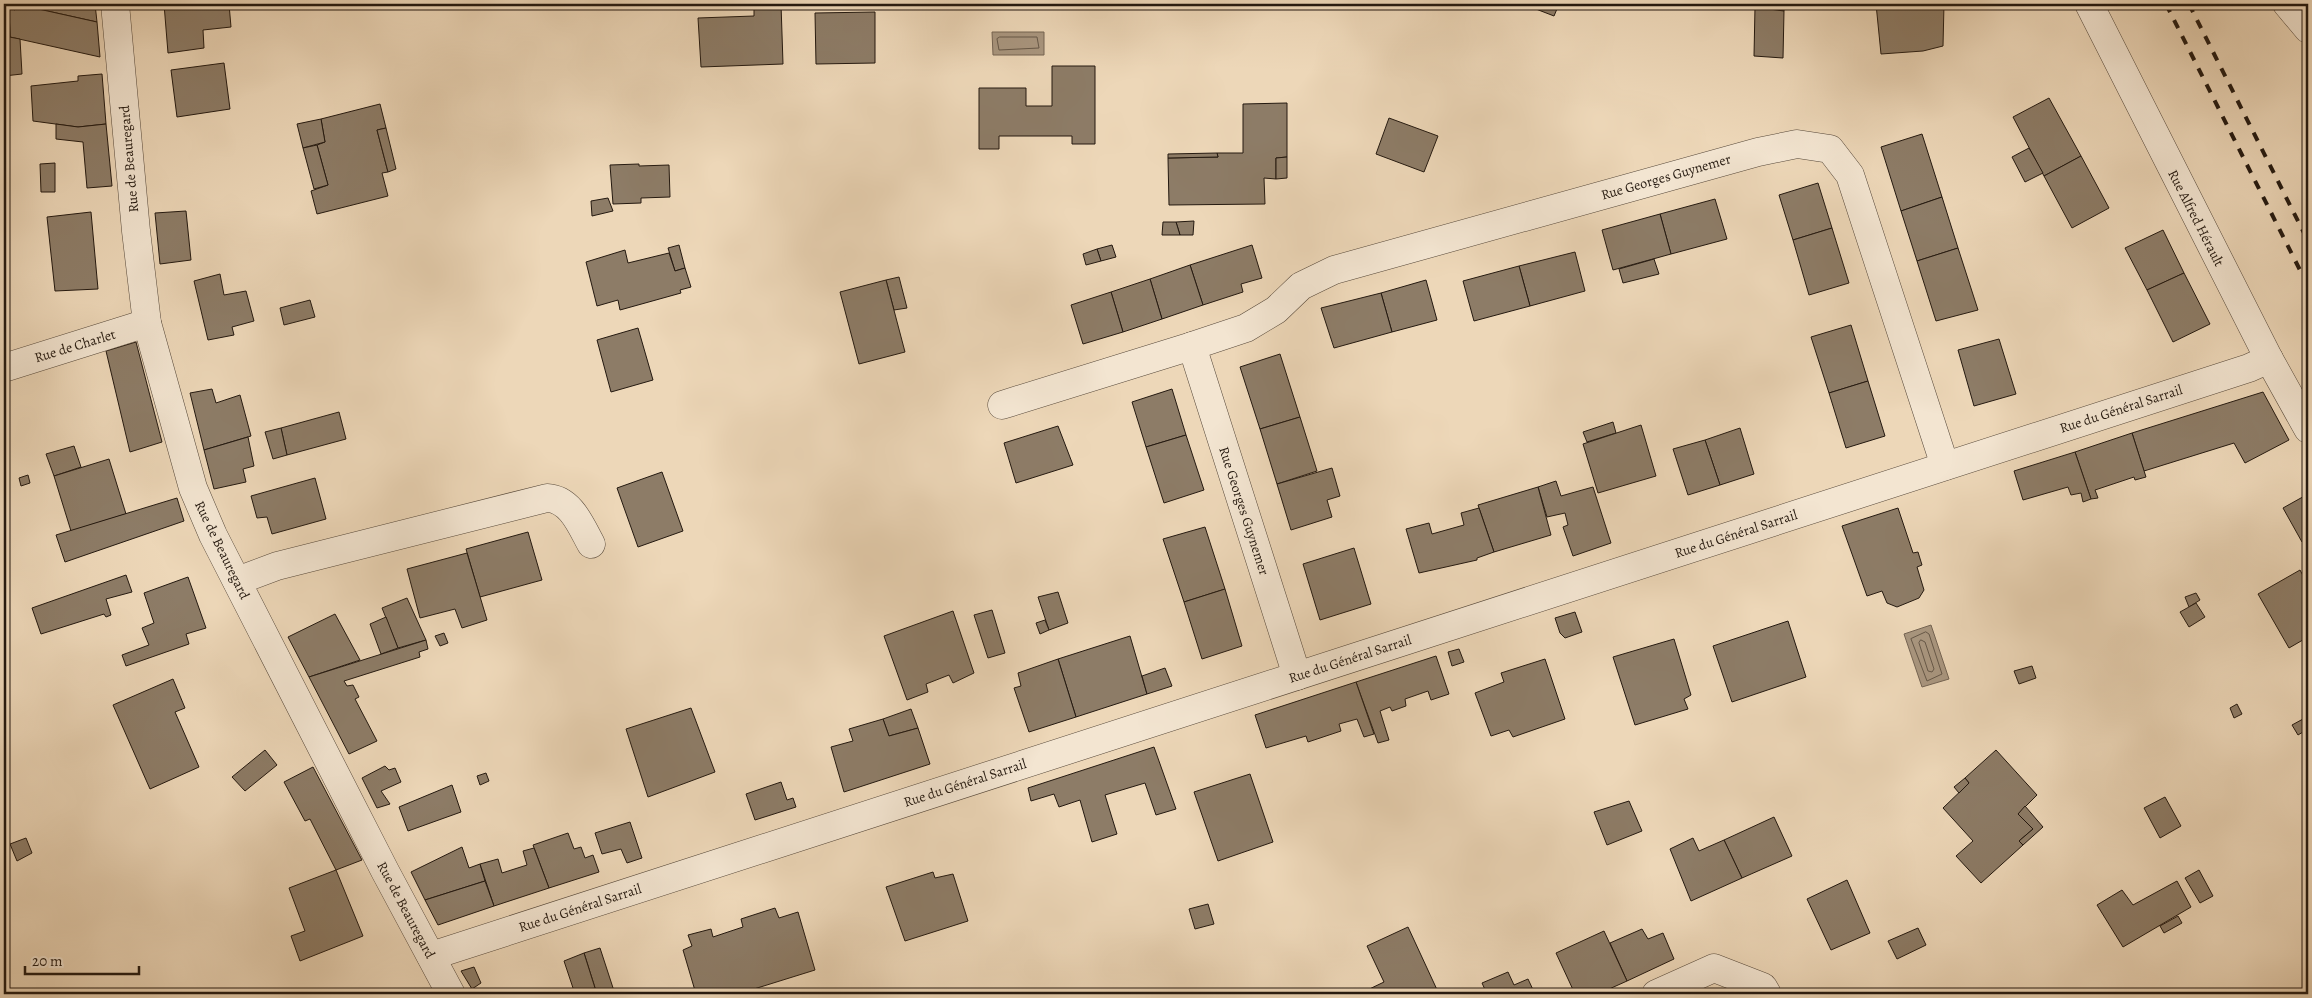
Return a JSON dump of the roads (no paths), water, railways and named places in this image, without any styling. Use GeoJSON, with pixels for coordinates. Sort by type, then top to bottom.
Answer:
{"type":"FeatureCollection","features":[{"type":"Feature","properties":{"kind":"street","name":"Rue de Beauregard"},"geometry":{"type":"LineString","coordinates":[[116,4],[136,231],[147,323],[193,488],[205,519],[385,871],[451,994]]}},
{"type":"Feature","properties":{"kind":"street","name":"Rue Alfred Hérault"},"geometry":{"type":"LineString","coordinates":[[2089,4],[2269,359],[2308,429]]}},
{"type":"Feature","properties":{"kind":"street"},"geometry":{"type":"LineString","coordinates":[[2287,4],[2308,29]]}},
{"type":"Feature","properties":{"kind":"street","name":"Rue Georges Guynemer"},"geometry":{"type":"LineString","coordinates":[[1002,405],[1246,328],[1276,310],[1302,286],[1334,270],[1758,152],[1797,144],[1830,149],[1850,176],[1945,466]]}},
{"type":"Feature","properties":{"kind":"street","name":"Rue de Charlet"},"geometry":{"type":"LineString","coordinates":[[4,368],[147,323]]}},
{"type":"Feature","properties":{"kind":"street","name":"Rue Georges Guynemer"},"geometry":{"type":"LineString","coordinates":[[1192,346],[1297,676]]}},
{"type":"Feature","properties":{"kind":"street","name":"Rue du Général Sarrail"},"geometry":{"type":"LineString","coordinates":[[431,956],[2249,368],[2269,359]]}},
{"type":"Feature","properties":{"kind":"street"},"geometry":{"type":"LineString","coordinates":[[237,581],[277,566],[547,498],[554,498],[566,504],[576,516],[591,544]]}},
{"type":"Feature","properties":{"kind":"street"},"geometry":{"type":"LineString","coordinates":[[1656,994],[1714,968],[1763,987],[1766,994]]}},
{"type":"Feature","properties":{"kind":"water"},"geometry":{"type":"Polygon","coordinates":[[[992,32],[1044,32],[1044,55],[993,55],[992,32]]]}},
{"type":"Feature","properties":{"kind":"water"},"geometry":{"type":"Polygon","coordinates":[[[1931,625],[1949,679],[1922,687],[1904,634],[1931,625]]]}},
{"type":"Feature","properties":{"kind":"railway"},"geometry":{"type":"LineString","coordinates":[[2166,4],[2308,286]]}},
{"type":"Feature","properties":{"kind":"railway"},"geometry":{"type":"LineString","coordinates":[[2189,4],[2308,241]]}}]}
